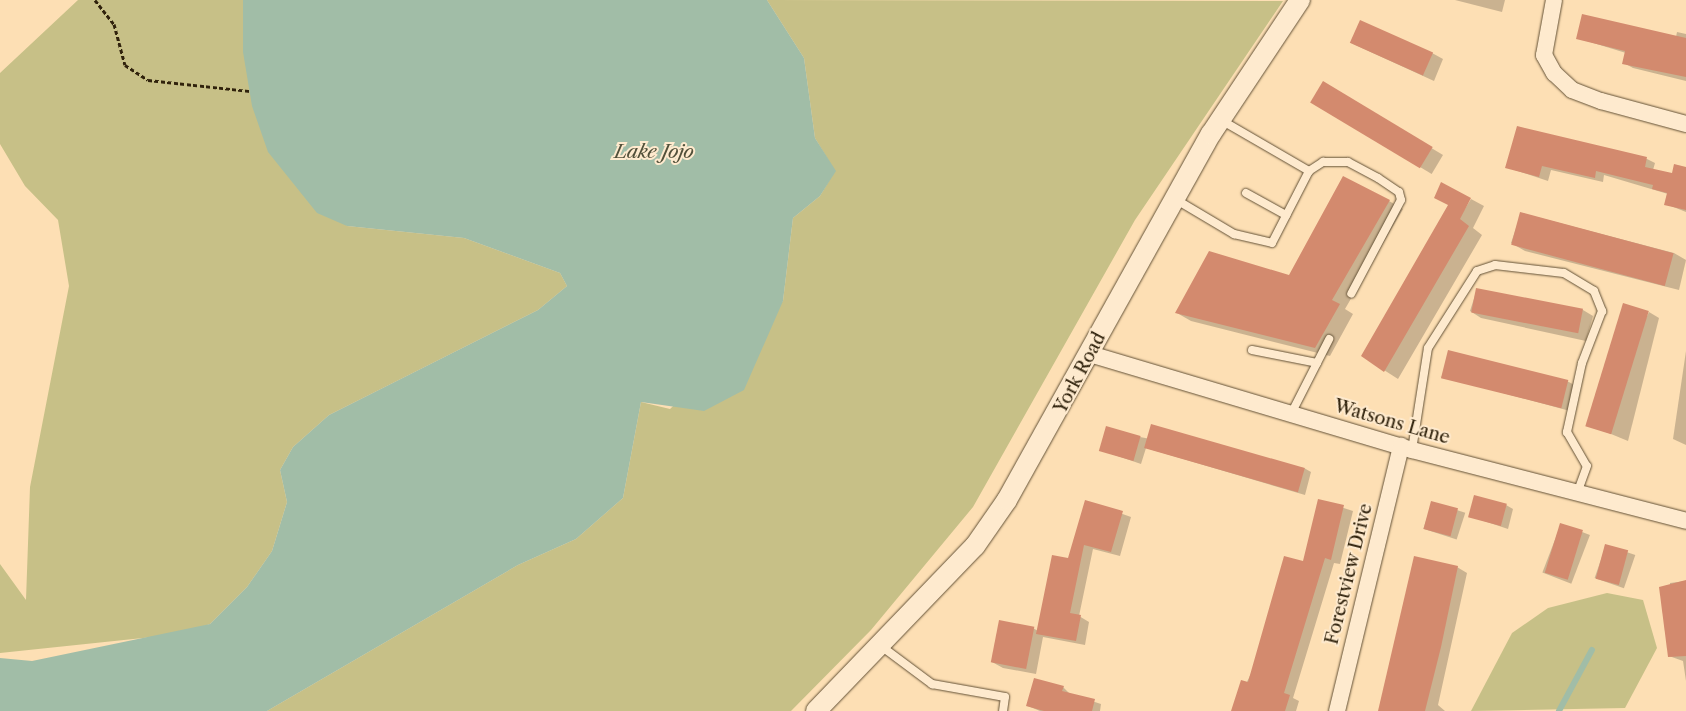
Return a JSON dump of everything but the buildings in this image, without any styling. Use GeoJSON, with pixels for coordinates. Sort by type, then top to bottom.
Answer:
{"type":"FeatureCollection","features":[{"type":"Feature","properties":{"kind":"street","name":"York Road"},"geometry":{"type":"LineString","coordinates":[[816,711],[975,546],[1035,454],[1221,120],[1300,0]]}},
{"type":"Feature","properties":{"kind":"street"},"geometry":{"type":"LineString","coordinates":[[1554,0],[1544,55],[1554,73],[1572,90],[1601,101],[1686,124]]}},
{"type":"Feature","properties":{"kind":"street","name":"Watsons Lane"},"geometry":{"type":"LineString","coordinates":[[1090,354],[1406,448],[1686,521]]}},
{"type":"Feature","properties":{"kind":"street","name":"Forestview Drive"},"geometry":{"type":"LineString","coordinates":[[1337,711],[1406,448]]}},
{"type":"Feature","properties":{"kind":"lane"},"geometry":{"type":"LineString","coordinates":[[1221,120],[1309,171]]}},
{"type":"Feature","properties":{"kind":"lane"},"geometry":{"type":"LineString","coordinates":[[1176,199],[1234,234],[1265,243],[1272,243],[1309,171],[1323,162],[1348,162],[1399,192],[1401,200],[1351,294]]}},
{"type":"Feature","properties":{"kind":"lane"},"geometry":{"type":"LineString","coordinates":[[1246,193],[1286,215]]}},
{"type":"Feature","properties":{"kind":"lane"},"geometry":{"type":"LineString","coordinates":[[1406,448],[1428,348],[1477,271],[1495,265],[1564,273],[1594,290],[1602,311],[1582,363],[1567,432],[1587,466],[1577,493]]}},
{"type":"Feature","properties":{"kind":"lane"},"geometry":{"type":"LineString","coordinates":[[1291,414],[1329,339]]}},
{"type":"Feature","properties":{"kind":"lane"},"geometry":{"type":"LineString","coordinates":[[1252,350],[1317,363]]}},
{"type":"Feature","properties":{"kind":"lane"},"geometry":{"type":"LineString","coordinates":[[880,645],[932,684],[1005,697],[1003,711]]}},
{"type":"Feature","properties":{"kind":"path"},"geometry":{"type":"LineString","coordinates":[[96,0],[114,24],[125,66],[148,80],[250,91]]}},
{"type":"Feature","properties":{"kind":"shaded area"},"geometry":{"type":"Polygon","coordinates":[[[78,0],[246,0],[347,226],[464,238],[560,273],[567,286],[538,310],[329,415],[293,447],[280,470],[287,502],[272,551],[247,587],[210,624],[181,634],[0,653],[0,564],[26,600],[30,487],[69,286],[58,220],[25,186],[0,144],[0,73],[78,0]]]}},
{"type":"Feature","properties":{"kind":"shaded area"},"geometry":{"type":"Polygon","coordinates":[[[767,0],[1283,1],[1135,220],[973,507],[871,630],[791,711],[267,711],[518,565],[576,539],[623,498],[641,402],[670,409],[783,301],[793,218],[820,196],[835,171],[815,138],[804,58],[767,0]]]}},
{"type":"Feature","properties":{"kind":"shaded area"},"geometry":{"type":"Polygon","coordinates":[[[1607,593],[1643,600],[1657,648],[1625,708],[1471,711],[1512,633],[1548,608],[1607,593]]]}},
{"type":"Feature","properties":{"kind":"water","name":"Lake Jojo"},"geometry":{"type":"Polygon","coordinates":[[[243,0],[767,0],[804,58],[815,138],[836,171],[820,196],[793,218],[783,301],[744,390],[704,411],[641,402],[623,498],[576,539],[518,565],[267,711],[0,711],[0,658],[32,661],[210,624],[247,587],[272,551],[287,502],[280,470],[293,447],[329,415],[538,310],[567,286],[560,273],[464,238],[347,226],[317,213],[268,152],[252,106],[243,52],[243,0]]]}},
{"type":"Feature","properties":{"kind":"waterway"},"geometry":{"type":"LineString","coordinates":[[1559,711],[1592,650]]}}]}
